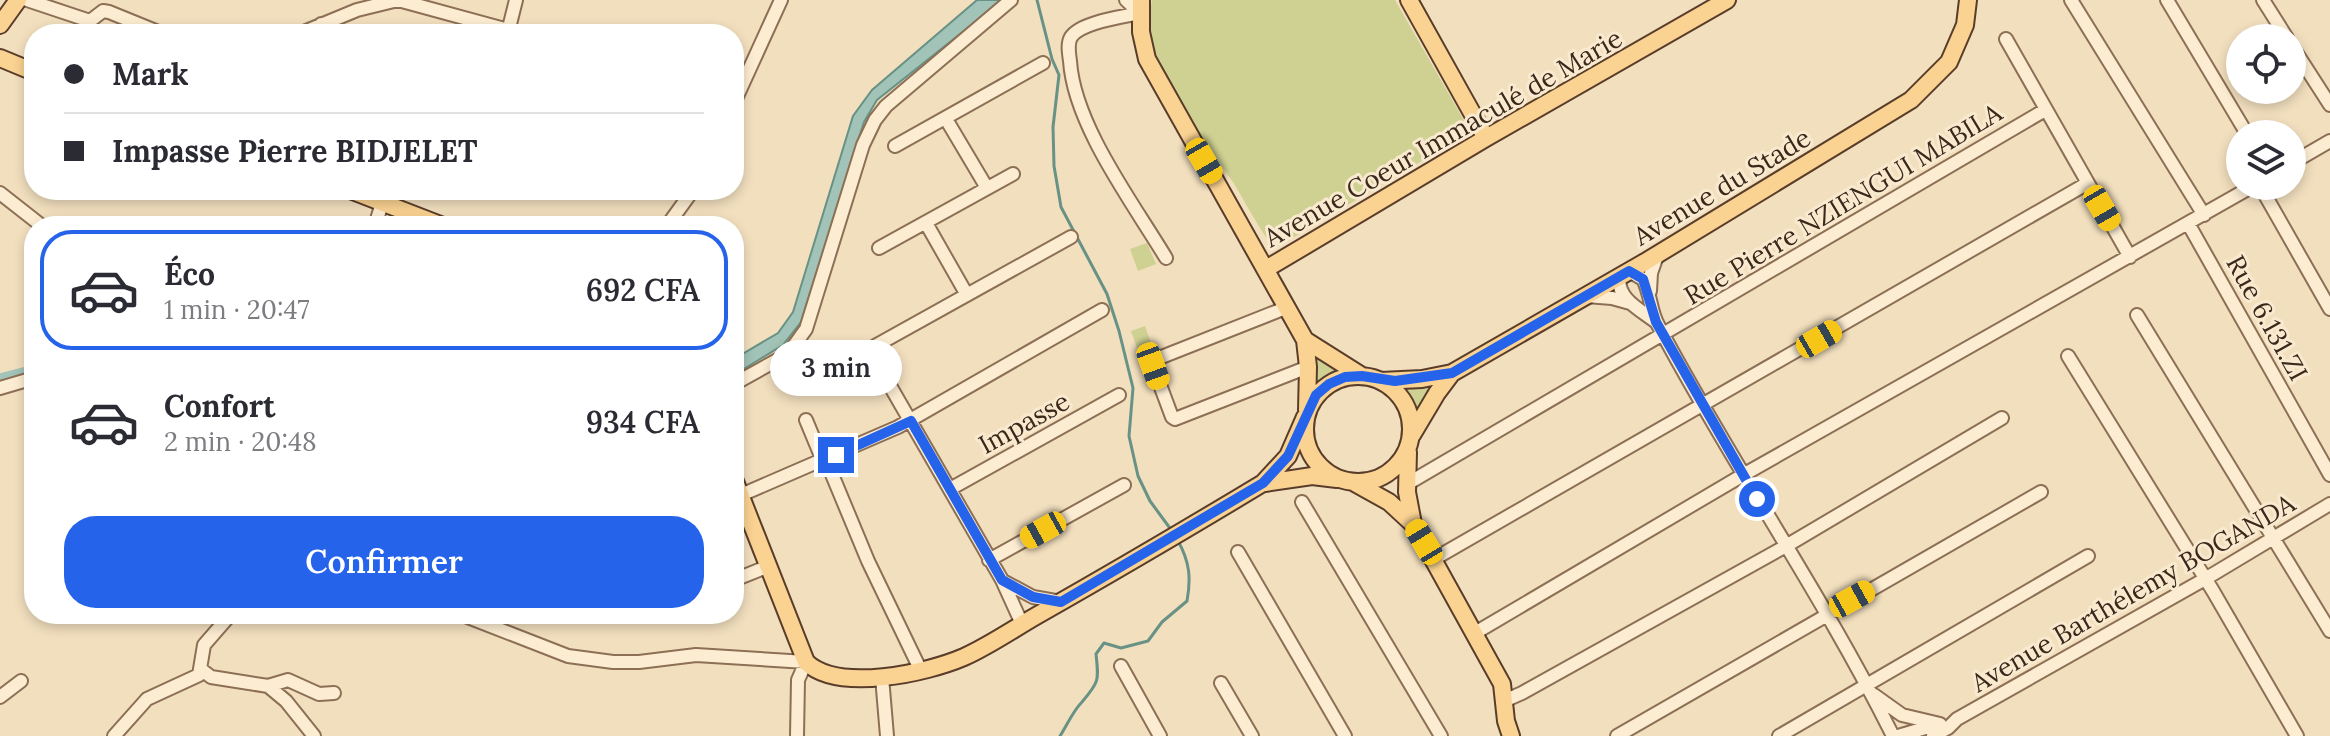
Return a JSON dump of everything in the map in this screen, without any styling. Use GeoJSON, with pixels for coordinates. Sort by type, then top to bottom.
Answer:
{"type":"FeatureCollection","features":[{"type":"Feature","properties":{"kind":"main road"},"geometry":{"type":"LineString","coordinates":[[0,25],[18,0]]}},
{"type":"Feature","properties":{"kind":"main road"},"geometry":{"type":"LineString","coordinates":[[1409,0],[1486,138]]}},
{"type":"Feature","properties":{"kind":"main road","name":"Avenue Coeur Immaculé de Marie"},"geometry":{"type":"LineString","coordinates":[[1266,269],[1727,0]]}},
{"type":"Feature","properties":{"kind":"main road","name":"Avenue du Stade"},"geometry":{"type":"LineString","coordinates":[[1452,373],[1625,274],[1911,100],[1949,62],[1965,25],[1968,0]]}},
{"type":"Feature","properties":{"kind":"main road"},"geometry":{"type":"LineString","coordinates":[[1140,7],[1147,59],[1305,340],[1308,367],[1304,434],[1308,449],[1326,472],[1389,502],[1414,525],[1502,684],[1511,736]]}},
{"type":"Feature","properties":{"kind":"main road"},"geometry":{"type":"LineString","coordinates":[[0,58],[24,68]]}},
{"type":"Feature","properties":{"kind":"main road"},"geometry":{"type":"LineString","coordinates":[[375,200],[416,216]]}},
{"type":"Feature","properties":{"kind":"main road"},"geometry":{"type":"LineString","coordinates":[[1305,340],[1362,376],[1381,381],[1422,379],[1452,373]]}},
{"type":"Feature","properties":{"kind":"main road"},"geometry":{"type":"LineString","coordinates":[[1263,483],[1312,476],[1371,481],[1386,474],[1399,463],[1437,393],[1452,373]]}},
{"type":"Feature","properties":{"kind":"main road"},"geometry":{"type":"LineString","coordinates":[[744,503],[806,662],[812,668],[837,676],[882,677],[921,671],[965,656],[1263,483],[1288,456],[1316,395],[1329,384],[1345,377],[1362,376]]}},
{"type":"Feature","properties":{"kind":"main road"},"geometry":{"type":"LineString","coordinates":[[1381,381],[1396,391],[1406,405],[1411,421],[1407,484],[1414,525]]}},
{"type":"Feature","properties":{"kind":"street"},"geometry":{"type":"LineString","coordinates":[[27,0],[90,21],[103,11],[138,24]]}},
{"type":"Feature","properties":{"kind":"street"},"geometry":{"type":"LineString","coordinates":[[321,24],[357,10],[398,0],[493,24]]}},
{"type":"Feature","properties":{"kind":"street"},"geometry":{"type":"LineString","coordinates":[[510,24],[516,0]]}},
{"type":"Feature","properties":{"kind":"street"},"geometry":{"type":"LineString","coordinates":[[744,81],[781,0]]}},
{"type":"Feature","properties":{"kind":"street"},"geometry":{"type":"LineString","coordinates":[[744,378],[788,354],[806,329],[863,145],[878,115],[1011,0]]}},
{"type":"Feature","properties":{"kind":"street"},"geometry":{"type":"LineString","coordinates":[[1126,0],[1140,7]]}},
{"type":"Feature","properties":{"kind":"street"},"geometry":{"type":"LineString","coordinates":[[2071,0],[2204,215]]}},
{"type":"Feature","properties":{"kind":"street"},"geometry":{"type":"LineString","coordinates":[[2167,0],[2239,120]]}},
{"type":"Feature","properties":{"kind":"street"},"geometry":{"type":"LineString","coordinates":[[2263,0],[2278,24]]}},
{"type":"Feature","properties":{"kind":"street"},"geometry":{"type":"LineString","coordinates":[[1140,7],[1076,32],[1069,46],[1071,76],[1083,117],[1166,258]]}},
{"type":"Feature","properties":{"kind":"street"},"geometry":{"type":"LineString","coordinates":[[2006,39],[2130,257]]}},
{"type":"Feature","properties":{"kind":"street"},"geometry":{"type":"LineString","coordinates":[[895,146],[1043,63]]}},
{"type":"Feature","properties":{"kind":"street"},"geometry":{"type":"LineString","coordinates":[[2306,68],[2330,105]]}},
{"type":"Feature","properties":{"kind":"street","name":"Rue Pierre NZIENGUI MABILA"},"geometry":{"type":"LineString","coordinates":[[1407,484],[2045,110]]}},
{"type":"Feature","properties":{"kind":"street"},"geometry":{"type":"LineString","coordinates":[[946,119],[987,188]]}},
{"type":"Feature","properties":{"kind":"street"},"geometry":{"type":"LineString","coordinates":[[2306,156],[2328,146]]}},
{"type":"Feature","properties":{"kind":"street"},"geometry":{"type":"LineString","coordinates":[[879,248],[1013,174]]}},
{"type":"Feature","properties":{"kind":"street"},"geometry":{"type":"LineString","coordinates":[[1434,559],[2088,183]]}},
{"type":"Feature","properties":{"kind":"street"},"geometry":{"type":"LineString","coordinates":[[0,193],[29,216]]}},
{"type":"Feature","properties":{"kind":"street"},"geometry":{"type":"LineString","coordinates":[[1475,633],[1743,475],[2229,200]]}},
{"type":"Feature","properties":{"kind":"street"},"geometry":{"type":"LineString","coordinates":[[2268,200],[2330,309]]}},
{"type":"Feature","properties":{"kind":"street"},"geometry":{"type":"LineString","coordinates":[[378,216],[382,203]]}},
{"type":"Feature","properties":{"kind":"street"},"geometry":{"type":"LineString","coordinates":[[926,223],[967,295]]}},
{"type":"Feature","properties":{"kind":"street","name":"Rue 6.131.ZI"},"geometry":{"type":"LineString","coordinates":[[2189,225],[2330,475]]}},
{"type":"Feature","properties":{"kind":"street"},"geometry":{"type":"LineString","coordinates":[[1022,624],[1002,580],[872,351],[875,346],[1071,237]]}},
{"type":"Feature","properties":{"kind":"street"},"geometry":{"type":"LineString","coordinates":[[1650,299],[1651,273],[1658,253]]}},
{"type":"Feature","properties":{"kind":"street"},"geometry":{"type":"LineString","coordinates":[[1656,322],[1620,291],[1625,274],[1643,279],[1656,322],[1895,736],[1957,719]]}},
{"type":"Feature","properties":{"kind":"street"},"geometry":{"type":"LineString","coordinates":[[1586,296],[1633,304]]}},
{"type":"Feature","properties":{"kind":"street"},"geometry":{"type":"LineString","coordinates":[[1288,307],[1159,358],[1153,366],[1175,419],[1308,367]]}},
{"type":"Feature","properties":{"kind":"street"},"geometry":{"type":"LineString","coordinates":[[744,494],[911,421],[1102,310]]}},
{"type":"Feature","properties":{"kind":"street"},"geometry":{"type":"LineString","coordinates":[[2137,315],[2275,536],[2330,631]]}},
{"type":"Feature","properties":{"kind":"street"},"geometry":{"type":"LineString","coordinates":[[2068,356],[2297,736]]}},
{"type":"Feature","properties":{"kind":"street"},"geometry":{"type":"LineString","coordinates":[[0,388],[24,381]]}},
{"type":"Feature","properties":{"kind":"street","name":"Impasse"},"geometry":{"type":"LineString","coordinates":[[950,489],[1119,395]]}},
{"type":"Feature","properties":{"kind":"street"},"geometry":{"type":"LineString","coordinates":[[1504,701],[1786,546],[2002,418]]}},
{"type":"Feature","properties":{"kind":"street"},"geometry":{"type":"LineString","coordinates":[[806,420],[873,572],[921,671]]}},
{"type":"Feature","properties":{"kind":"street"},"geometry":{"type":"LineString","coordinates":[[989,560],[1124,485]]}},
{"type":"Feature","properties":{"kind":"street"},"geometry":{"type":"LineString","coordinates":[[1617,736],[2041,492]]}},
{"type":"Feature","properties":{"kind":"street"},"geometry":{"type":"LineString","coordinates":[[1302,502],[1441,736]]}},
{"type":"Feature","properties":{"kind":"street","name":"Avenue Barthélemy BOGANDA"},"geometry":{"type":"LineString","coordinates":[[1957,719],[2205,579],[2330,504]]}},
{"type":"Feature","properties":{"kind":"street"},"geometry":{"type":"LineString","coordinates":[[1238,552],[1345,736]]}},
{"type":"Feature","properties":{"kind":"street"},"geometry":{"type":"LineString","coordinates":[[1779,736],[1870,689],[2088,556]]}},
{"type":"Feature","properties":{"kind":"street"},"geometry":{"type":"LineString","coordinates":[[744,576],[769,566]]}},
{"type":"Feature","properties":{"kind":"street"},"geometry":{"type":"LineString","coordinates":[[1002,580],[1033,597],[1061,602]]}},
{"type":"Feature","properties":{"kind":"street"},"geometry":{"type":"LineString","coordinates":[[114,736],[147,699],[194,678],[202,670],[201,650],[219,624]]}},
{"type":"Feature","properties":{"kind":"street"},"geometry":{"type":"LineString","coordinates":[[486,624],[583,659],[639,662],[696,655],[806,662],[798,680],[797,736]]}},
{"type":"Feature","properties":{"kind":"street"},"geometry":{"type":"LineString","coordinates":[[1121,666],[1160,736]]}},
{"type":"Feature","properties":{"kind":"street"},"geometry":{"type":"LineString","coordinates":[[202,670],[211,677],[268,686],[288,680],[319,694],[334,693]]}},
{"type":"Feature","properties":{"kind":"street"},"geometry":{"type":"LineString","coordinates":[[882,677],[887,736]]}},
{"type":"Feature","properties":{"kind":"street"},"geometry":{"type":"LineString","coordinates":[[0,697],[21,681]]}},
{"type":"Feature","properties":{"kind":"street"},"geometry":{"type":"LineString","coordinates":[[1221,683],[1252,736]]}},
{"type":"Feature","properties":{"kind":"street"},"geometry":{"type":"LineString","coordinates":[[268,686],[286,701],[314,736]]}},
{"type":"Feature","properties":{"kind":"street"},"geometry":{"type":"LineString","coordinates":[[1870,689],[1902,715],[1940,724]]}},
{"type":"Feature","properties":{"kind":"street"},"geometry":{"type":"LineString","coordinates":[[1933,736],[1957,719]]}},
{"type":"Feature","properties":{"kind":"green space"},"geometry":{"type":"Polygon","coordinates":[[[1152,0],[1395,0],[1466,124],[1462,137],[1279,246],[1272,245],[1233,182],[1188,119],[1162,74],[1150,26],[1152,0]]]}},
{"type":"Feature","properties":{"kind":"green space"},"geometry":{"type":"Polygon","coordinates":[[[1147,243],[1156,264],[1138,271],[1130,249],[1147,243]]]}},
{"type":"Feature","properties":{"kind":"green space"},"geometry":{"type":"Polygon","coordinates":[[[1145,326],[1156,357],[1142,362],[1131,331],[1145,326]]]}},
{"type":"Feature","properties":{"kind":"green space"},"geometry":{"type":"Polygon","coordinates":[[[1313,350],[1346,373],[1334,377],[1318,390],[1315,390],[1313,350]]]}},
{"type":"Feature","properties":{"kind":"green space"},"geometry":{"type":"Polygon","coordinates":[[[1441,381],[1416,414],[1397,387],[1420,387],[1441,381]]]}},
{"type":"Feature","properties":{"kind":"water"},"geometry":{"type":"Polygon","coordinates":[[[977,0],[1003,0],[877,100],[864,122],[801,322],[783,345],[744,369],[744,353],[778,333],[793,312],[853,116],[872,90],[977,0]]]}},
{"type":"Feature","properties":{"kind":"waterway"},"geometry":{"type":"LineString","coordinates":[[1037,0],[1059,75],[1053,127],[1054,166],[1061,207],[1107,294],[1133,388],[1129,436],[1138,476],[1150,501],[1172,531]]}},
{"type":"Feature","properties":{"kind":"waterway"},"geometry":{"type":"LineString","coordinates":[[0,378],[24,372]]}},
{"type":"Feature","properties":{"kind":"waterway"},"geometry":{"type":"LineString","coordinates":[[1060,736],[1095,685],[1096,654],[1104,643],[1121,648],[1148,641],[1162,622],[1187,601],[1188,571],[1178,541]]}},
{"type":"Feature","properties":{"kind":"route"},"geometry":{"type":"LineString","coordinates":[[836,455],[911,421],[1002,580],[1033,597],[1061,602],[1263,483],[1288,456],[1307,410],[1316,395],[1329,384],[1345,377],[1395,381],[1452,373],[1629,271],[1643,279],[1656,322],[1757,499]]}}]}
